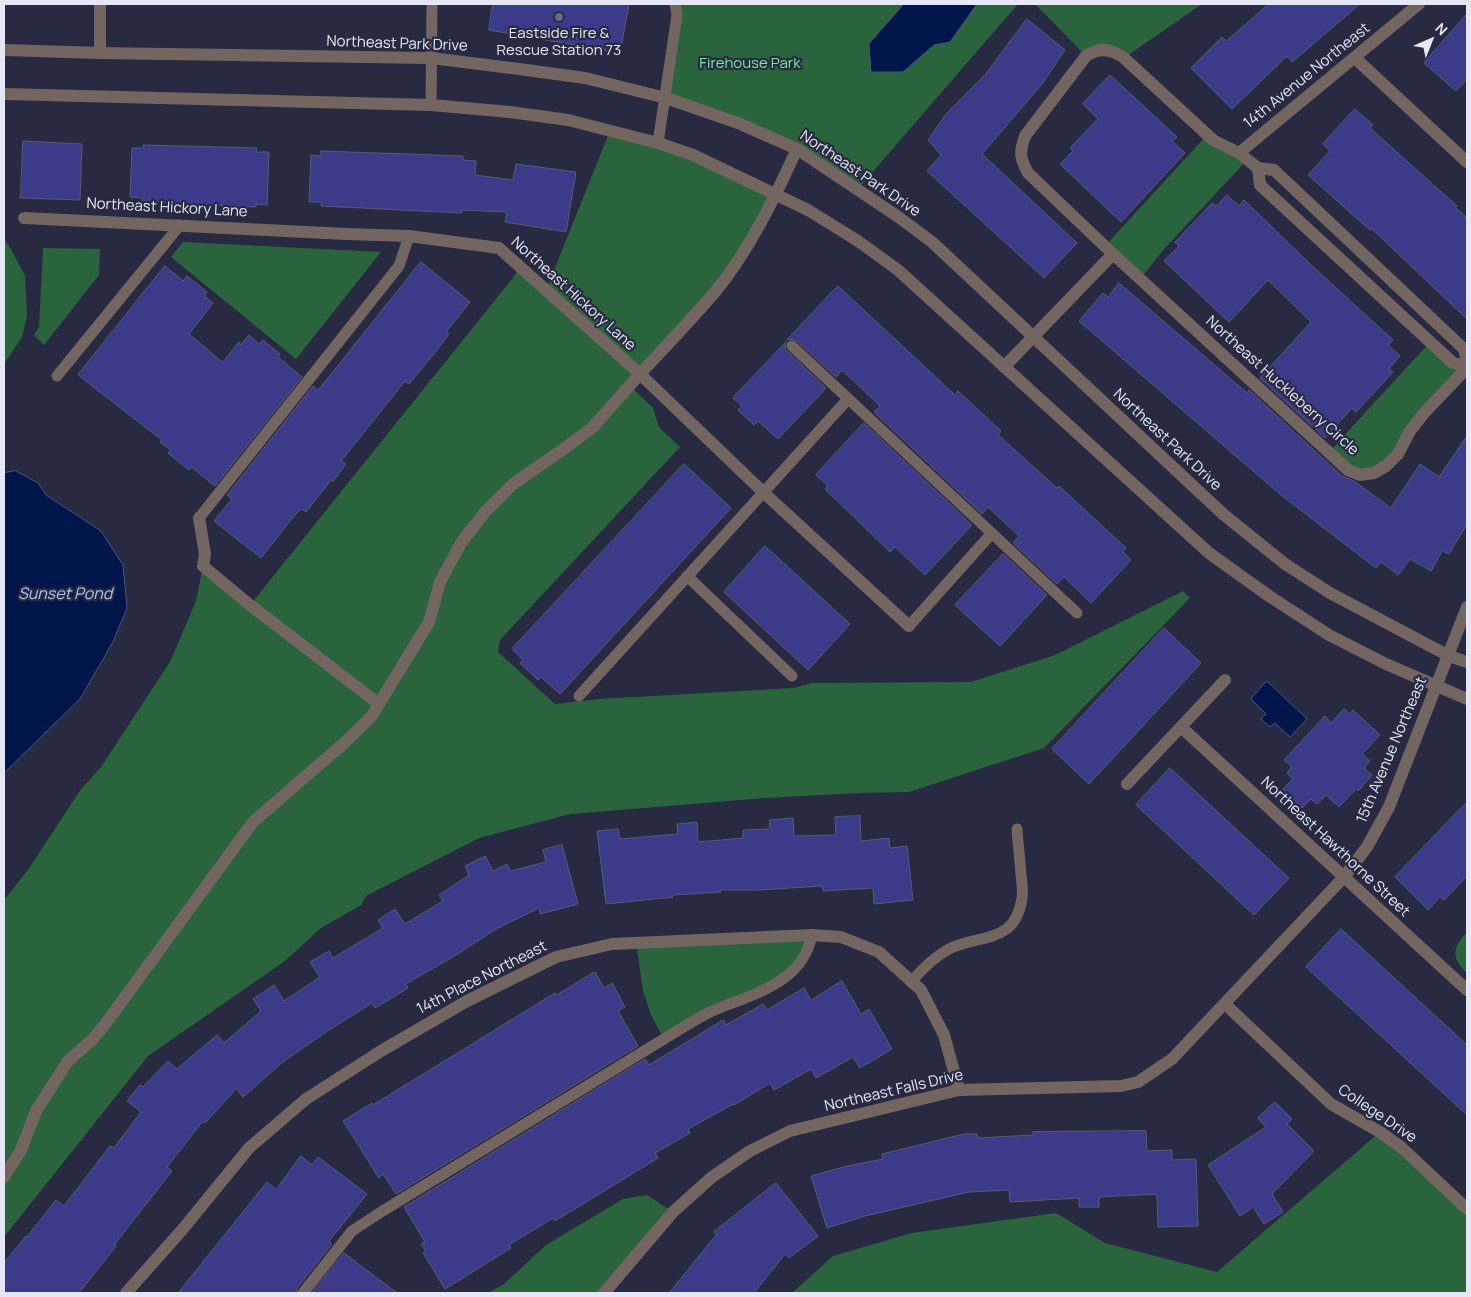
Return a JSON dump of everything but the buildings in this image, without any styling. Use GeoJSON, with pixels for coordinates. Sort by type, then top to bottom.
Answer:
{"type":"FeatureCollection","features":[{"type":"Feature","properties":{"kind":"street"},"geometry":{"type":"LineString","coordinates":[[100,4],[100,53]]}},
{"type":"Feature","properties":{"kind":"street","name":"14th Avenue Northeast"},"geometry":{"type":"LineString","coordinates":[[1239,153],[1419,4]]}},
{"type":"Feature","properties":{"kind":"street","name":"Northeast Park Drive"},"geometry":{"type":"LineString","coordinates":[[4,50],[431,58],[585,78],[666,98],[738,123],[797,149],[897,216],[932,242],[1223,514],[1285,564],[1330,593],[1449,656],[1467,662]]}},
{"type":"Feature","properties":{"kind":"street","name":"Northeast Huckleberry Circle"},"geometry":{"type":"LineString","coordinates":[[1258,168],[1260,184],[1453,363],[1467,367],[1425,412],[1410,431],[1398,454],[1386,466],[1374,473],[1360,475],[1348,470],[1113,254],[1028,173],[1022,160],[1020,148],[1025,136],[1086,56],[1093,51],[1115,52],[1124,58],[1213,140],[1239,153],[1258,168],[1274,170],[1464,349],[1467,361]]}},
{"type":"Feature","properties":{"kind":"street"},"geometry":{"type":"LineString","coordinates":[[1355,58],[1467,162]]}},
{"type":"Feature","properties":{"kind":"street"},"geometry":{"type":"LineString","coordinates":[[4,94],[431,104],[568,120],[658,143],[693,155],[808,210],[858,241],[898,270],[1209,553],[1269,596],[1329,634],[1386,664],[1467,699]]}},
{"type":"Feature","properties":{"kind":"street"},"geometry":{"type":"LineString","coordinates":[[4,1177],[21,1150],[36,1111],[68,1061],[93,1039],[106,1023],[253,822],[343,744],[371,717],[429,622],[440,582],[461,543],[485,512],[513,484],[592,428],[715,292],[736,262],[776,194],[797,149]]}},
{"type":"Feature","properties":{"kind":"street","name":"Northeast Hickory Lane"},"geometry":{"type":"LineString","coordinates":[[24,218],[409,236],[499,248],[640,374],[763,492],[909,626]]}},
{"type":"Feature","properties":{"kind":"street"},"geometry":{"type":"LineString","coordinates":[[1004,367],[1113,254]]}},
{"type":"Feature","properties":{"kind":"street"},"geometry":{"type":"LineString","coordinates":[[199,518],[205,554],[203,566],[250,605],[379,704]]}},
{"type":"Feature","properties":{"kind":"street","name":"15th Avenue Northeast"},"geometry":{"type":"LineString","coordinates":[[1225,1004],[1344,876],[1367,847],[1389,807],[1467,607]]}},
{"type":"Feature","properties":{"kind":"street"},"geometry":{"type":"LineString","coordinates":[[1127,784],[1224,680]]}},
{"type":"Feature","properties":{"kind":"street","name":"Northeast Hawthorne Street"},"geometry":{"type":"LineString","coordinates":[[1182,727],[1467,990]]}},
{"type":"Feature","properties":{"kind":"street","name":"14th Place Northeast"},"geometry":{"type":"LineString","coordinates":[[126,1293],[182,1230],[249,1148],[306,1099],[381,1051],[467,1001],[556,957],[612,944],[812,935],[841,937],[879,952],[921,990],[944,1034],[959,1090]]}},
{"type":"Feature","properties":{"kind":"street","name":"Northeast Falls Drive"},"geometry":{"type":"LineString","coordinates":[[604,1293],[673,1212],[712,1177],[750,1151],[790,1131],[959,1090],[1121,1086],[1138,1082],[1172,1059],[1225,1004]]}},
{"type":"Feature","properties":{"kind":"street","name":"College Drive"},"geometry":{"type":"LineString","coordinates":[[1225,1004],[1331,1104],[1380,1132],[1401,1147],[1467,1209]]}},
{"type":"Feature","properties":{"kind":"lane"},"geometry":{"type":"LineString","coordinates":[[431,104],[432,4]]}},
{"type":"Feature","properties":{"kind":"lane"},"geometry":{"type":"LineString","coordinates":[[658,143],[678,15],[676,4]]}},
{"type":"Feature","properties":{"kind":"lane"},"geometry":{"type":"LineString","coordinates":[[57,376],[180,225]]}},
{"type":"Feature","properties":{"kind":"lane"},"geometry":{"type":"LineString","coordinates":[[199,518],[399,266],[409,236]]}},
{"type":"Feature","properties":{"kind":"lane"},"geometry":{"type":"LineString","coordinates":[[792,346],[1077,613]]}},
{"type":"Feature","properties":{"kind":"lane"},"geometry":{"type":"LineString","coordinates":[[580,696],[848,399]]}},
{"type":"Feature","properties":{"kind":"lane"},"geometry":{"type":"LineString","coordinates":[[909,626],[992,532]]}},
{"type":"Feature","properties":{"kind":"lane"},"geometry":{"type":"LineString","coordinates":[[687,576],[792,676]]}},
{"type":"Feature","properties":{"kind":"lane"},"geometry":{"type":"LineString","coordinates":[[911,982],[924,967],[939,955],[959,945],[998,935],[1009,927],[1016,917],[1023,896],[1017,829]]}},
{"type":"Feature","properties":{"kind":"lane"},"geometry":{"type":"LineString","coordinates":[[303,1293],[352,1231],[708,1013],[780,982],[794,971],[804,957],[810,947],[812,935]]}},
{"type":"Feature","properties":{"kind":"green space","name":"Firehouse Park"},"geometry":{"type":"Polygon","coordinates":[[[675,4],[1018,4],[857,190],[797,149],[666,98],[675,4]]]}},
{"type":"Feature","properties":{"kind":"green space"},"geometry":{"type":"Polygon","coordinates":[[[1035,4],[1202,4],[1124,58],[1115,52],[1086,56],[1035,4]]]}},
{"type":"Feature","properties":{"kind":"green space"},"geometry":{"type":"Polygon","coordinates":[[[610,131],[658,143],[776,194],[736,262],[629,385],[653,408],[659,427],[680,447],[500,640],[498,652],[555,704],[600,699],[794,688],[811,683],[971,682],[1055,655],[1183,591],[1190,598],[1044,748],[909,792],[765,798],[570,814],[479,838],[366,896],[361,905],[321,928],[285,961],[148,1056],[4,1237],[4,900],[28,870],[81,789],[101,767],[170,662],[196,601],[203,566],[250,605],[520,267],[546,290],[610,131]]]}},
{"type":"Feature","properties":{"kind":"green space"},"geometry":{"type":"Polygon","coordinates":[[[1207,135],[1247,160],[1165,248],[1140,279],[1105,246],[1207,135]]]}},
{"type":"Feature","properties":{"kind":"green space"},"geometry":{"type":"Polygon","coordinates":[[[4,239],[25,276],[27,316],[22,337],[4,364],[4,239]]]}},
{"type":"Feature","properties":{"kind":"green space"},"geometry":{"type":"Polygon","coordinates":[[[183,242],[381,252],[296,359],[171,257],[183,242]]]}},
{"type":"Feature","properties":{"kind":"green space"},"geometry":{"type":"Polygon","coordinates":[[[43,248],[100,249],[99,275],[44,345],[34,335],[39,327],[43,248]]]}},
{"type":"Feature","properties":{"kind":"green space"},"geometry":{"type":"Polygon","coordinates":[[[1430,342],[1467,366],[1398,454],[1360,475],[1329,452],[1430,342]]]}},
{"type":"Feature","properties":{"kind":"green space"},"geometry":{"type":"Polygon","coordinates":[[[1467,932],[1467,973],[1458,963],[1455,953],[1458,943],[1467,932]]]}},
{"type":"Feature","properties":{"kind":"green space"},"geometry":{"type":"Polygon","coordinates":[[[812,935],[794,971],[664,1039],[651,1015],[643,991],[636,942],[812,935]]]}},
{"type":"Feature","properties":{"kind":"green space"},"geometry":{"type":"Polygon","coordinates":[[[1380,1132],[1467,1209],[1467,1293],[792,1293],[833,1256],[912,1233],[1056,1213],[1105,1243],[1217,1272],[1380,1132]]]}},
{"type":"Feature","properties":{"kind":"green space"},"geometry":{"type":"Polygon","coordinates":[[[647,1195],[673,1212],[604,1293],[488,1293],[504,1284],[546,1245],[623,1199],[647,1195]]]}},
{"type":"Feature","properties":{"kind":"water"},"geometry":{"type":"Polygon","coordinates":[[[904,4],[977,4],[950,42],[934,45],[903,72],[871,72],[869,44],[904,4]]]}},
{"type":"Feature","properties":{"kind":"water","name":"Sunset Pond"},"geometry":{"type":"Polygon","coordinates":[[[16,471],[38,483],[46,495],[101,531],[123,565],[127,608],[113,642],[80,699],[4,773],[4,473],[16,471]]]}},
{"type":"Feature","properties":{"kind":"water"},"geometry":{"type":"Polygon","coordinates":[[[1267,681],[1307,719],[1290,737],[1275,723],[1270,727],[1261,719],[1266,714],[1251,699],[1267,681]]]}},
{"type":"Feature","properties":{"kind":"place","name":"Eastside Fire & Rescue Station 73"},"geometry":{"type":"Point","coordinates":[559,17]}}]}
